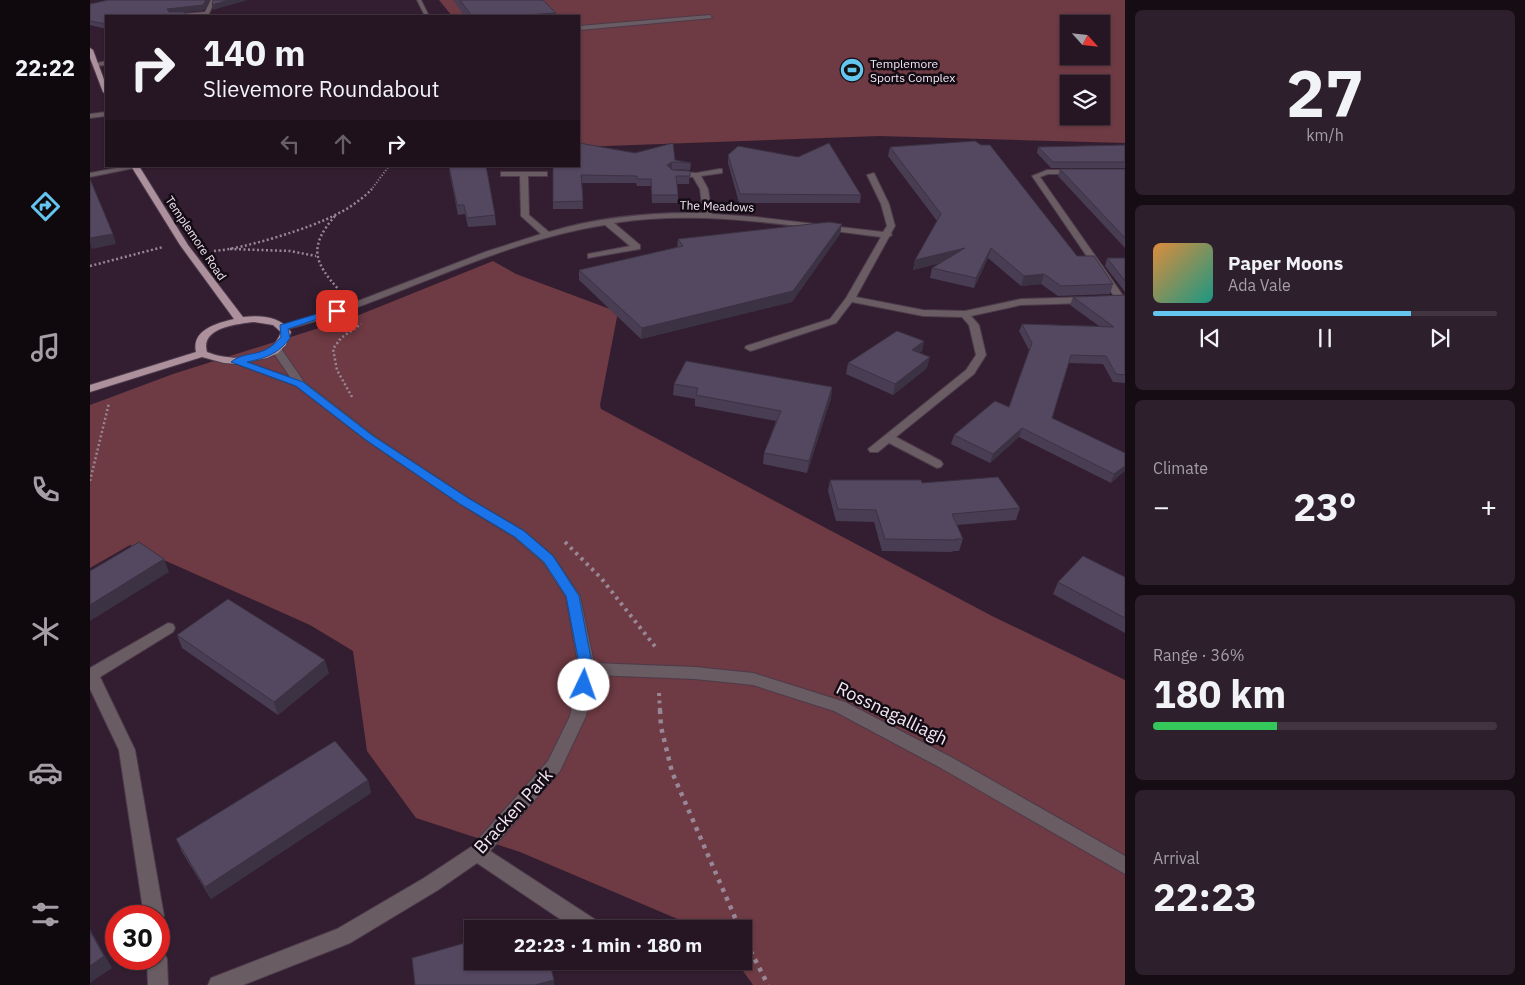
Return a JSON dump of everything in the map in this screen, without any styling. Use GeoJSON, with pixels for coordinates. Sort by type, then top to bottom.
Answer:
{"type":"FeatureCollection","features":[{"type":"Feature","properties":{"kind":"main road"},"geometry":{"type":"LineString","coordinates":[[90,50],[105,89]]}},
{"type":"Feature","properties":{"kind":"main road","name":"Templemore Road"},"geometry":{"type":"LineString","coordinates":[[135,167],[182,242],[211,284],[240,320]]}},
{"type":"Feature","properties":{"kind":"main road"},"geometry":{"type":"LineString","coordinates":[[240,320],[266,320],[284,327],[286,338],[276,349],[265,355],[236,362],[210,359],[202,354],[199,348],[200,341],[206,334],[215,328],[240,320]]}},
{"type":"Feature","properties":{"kind":"main road"},"geometry":{"type":"LineString","coordinates":[[90,389],[202,354]]}},
{"type":"Feature","properties":{"kind":"street"},"geometry":{"type":"LineString","coordinates":[[173,15],[207,15],[213,0]]}},
{"type":"Feature","properties":{"kind":"street"},"geometry":{"type":"LineString","coordinates":[[419,0],[426,15]]}},
{"type":"Feature","properties":{"kind":"street"},"geometry":{"type":"LineString","coordinates":[[580,28],[710,17]]}},
{"type":"Feature","properties":{"kind":"street"},"geometry":{"type":"LineString","coordinates":[[96,64],[105,63]]}},
{"type":"Feature","properties":{"kind":"street"},"geometry":{"type":"LineString","coordinates":[[90,116],[105,114]]}},
{"type":"Feature","properties":{"kind":"street"},"geometry":{"type":"LineString","coordinates":[[90,175],[135,167]]}},
{"type":"Feature","properties":{"kind":"street"},"geometry":{"type":"LineString","coordinates":[[672,173],[696,175],[718,171]]}},
{"type":"Feature","properties":{"kind":"street"},"geometry":{"type":"LineString","coordinates":[[850,299],[923,313],[965,314],[1021,302],[1113,298],[1036,176],[1046,172],[1086,172]]}},
{"type":"Feature","properties":{"kind":"street"},"geometry":{"type":"LineString","coordinates":[[504,174],[544,174]]}},
{"type":"Feature","properties":{"kind":"street"},"geometry":{"type":"LineString","coordinates":[[524,175],[525,216],[546,234]]}},
{"type":"Feature","properties":{"kind":"street"},"geometry":{"type":"LineString","coordinates":[[696,175],[704,189],[708,217]]}},
{"type":"Feature","properties":{"kind":"street"},"geometry":{"type":"LineString","coordinates":[[750,348],[833,321],[850,299],[892,226],[885,204],[871,175]]}},
{"type":"Feature","properties":{"kind":"street","name":"The Meadows"},"geometry":{"type":"LineString","coordinates":[[284,327],[355,305],[546,234],[608,222],[659,216],[708,217],[766,220],[888,235]]}},
{"type":"Feature","properties":{"kind":"street"},"geometry":{"type":"LineString","coordinates":[[591,256],[637,247],[608,222]]}},
{"type":"Feature","properties":{"kind":"street"},"geometry":{"type":"LineString","coordinates":[[874,449],[970,372],[981,355],[974,325],[965,314]]}},
{"type":"Feature","properties":{"kind":"street","name":"Bracken Park"},"geometry":{"type":"LineString","coordinates":[[218,985],[343,936],[432,884],[477,853],[554,766],[578,716],[586,669],[573,596],[548,559],[519,534],[464,501],[370,438],[300,384],[276,349]]}},
{"type":"Feature","properties":{"kind":"street","name":"Bracken Park"},"geometry":{"type":"LineString","coordinates":[[236,362],[300,384]]}},
{"type":"Feature","properties":{"kind":"street"},"geometry":{"type":"LineString","coordinates":[[888,438],[936,464]]}},
{"type":"Feature","properties":{"kind":"street"},"geometry":{"type":"LineString","coordinates":[[152,905],[127,750],[91,675],[168,628]]}},
{"type":"Feature","properties":{"kind":"street","name":"Rossnagalliagh"},"geometry":{"type":"LineString","coordinates":[[586,669],[695,673],[753,679],[839,706],[945,762],[1125,866]]}},
{"type":"Feature","properties":{"kind":"street"},"geometry":{"type":"LineString","coordinates":[[477,853],[578,920]]}},
{"type":"Feature","properties":{"kind":"street"},"geometry":{"type":"LineString","coordinates":[[157,970],[158,985]]}},
{"type":"Feature","properties":{"kind":"path"},"geometry":{"type":"LineString","coordinates":[[90,267],[203,237],[215,252],[335,216],[360,200],[385,175],[389,167]]}},
{"type":"Feature","properties":{"kind":"path"},"geometry":{"type":"LineString","coordinates":[[227,249],[290,251],[316,256]]}},
{"type":"Feature","properties":{"kind":"path"},"geometry":{"type":"LineString","coordinates":[[90,481],[106,408],[126,377]]}},
{"type":"Feature","properties":{"kind":"path"},"geometry":{"type":"LineString","coordinates":[[752,956],[768,985]]}},
{"type":"Feature","properties":{"kind":"shaded area","name":"Templemore Sports Complex"},"geometry":{"type":"Polygon","coordinates":[[[439,0],[1125,0],[1125,143],[879,136],[580,147],[580,15],[451,15],[439,0]]]}},
{"type":"Feature","properties":{"kind":"shaded area"},"geometry":{"type":"Polygon","coordinates":[[[493,261],[516,274],[618,312],[600,405],[601,409],[992,616],[1125,680],[1125,985],[753,985],[742,970],[752,970],[752,920],[680,920],[520,852],[416,818],[367,751],[353,651],[310,625],[130,545],[90,568],[90,405],[173,374],[354,317],[493,261]]]}},
{"type":"Feature","properties":{"kind":"building"},"geometry":{"type":"Polygon","coordinates":[[[108,0],[206,0],[203,5],[167,9],[169,12],[185,12],[185,15],[105,15],[105,24],[90,21],[90,4],[108,0]]]}},
{"type":"Feature","properties":{"kind":"building"},"geometry":{"type":"Polygon","coordinates":[[[213,0],[229,0],[212,5],[213,0]]]}},
{"type":"Feature","properties":{"kind":"building"},"geometry":{"type":"Polygon","coordinates":[[[460,0],[543,0],[556,13],[526,15],[471,15],[460,0]]]}},
{"type":"Feature","properties":{"kind":"building"},"geometry":{"type":"Polygon","coordinates":[[[975,141],[981,145],[990,145],[1077,256],[1094,256],[1113,284],[1061,286],[1044,274],[1024,276],[991,248],[976,278],[932,268],[965,248],[915,260],[941,214],[890,147],[975,141]]]}},
{"type":"Feature","properties":{"kind":"building"},"geometry":{"type":"Polygon","coordinates":[[[580,143],[635,153],[673,143],[675,160],[691,163],[672,162],[667,165],[672,170],[690,171],[690,176],[676,176],[678,195],[652,195],[651,179],[637,179],[637,176],[581,175],[583,201],[553,202],[553,167],[580,167],[580,143]]]}},
{"type":"Feature","properties":{"kind":"building"},"geometry":{"type":"Polygon","coordinates":[[[829,143],[861,195],[740,194],[728,155],[738,146],[798,157],[829,143]]]}},
{"type":"Feature","properties":{"kind":"building"},"geometry":{"type":"Polygon","coordinates":[[[1125,145],[1125,162],[1053,162],[1038,147],[1125,145]]]}},
{"type":"Feature","properties":{"kind":"building"},"geometry":{"type":"Polygon","coordinates":[[[449,167],[486,167],[495,215],[467,218],[464,205],[457,205],[449,167]]]}},
{"type":"Feature","properties":{"kind":"building"},"geometry":{"type":"Polygon","coordinates":[[[1060,169],[1125,169],[1125,238],[1060,169]]]}},
{"type":"Feature","properties":{"kind":"building"},"geometry":{"type":"Polygon","coordinates":[[[90,179],[113,234],[90,238],[90,179]]]}},
{"type":"Feature","properties":{"kind":"building"},"geometry":{"type":"Polygon","coordinates":[[[829,222],[842,224],[793,291],[642,328],[579,270],[683,246],[678,239],[829,222]]]}},
{"type":"Feature","properties":{"kind":"building"},"geometry":{"type":"Polygon","coordinates":[[[1107,258],[1125,258],[1125,281],[1107,258]]]}},
{"type":"Feature","properties":{"kind":"building"},"geometry":{"type":"Polygon","coordinates":[[[1125,295],[1125,375],[1116,374],[1106,356],[1071,355],[1052,418],[1125,453],[1125,466],[1114,474],[1022,428],[993,454],[954,435],[995,401],[1009,407],[1032,343],[1022,324],[1114,327],[1073,297],[1125,295]]]}},
{"type":"Feature","properties":{"kind":"building"},"geometry":{"type":"Polygon","coordinates":[[[897,331],[924,341],[912,350],[930,357],[895,384],[848,363],[897,331]]]}},
{"type":"Feature","properties":{"kind":"building"},"geometry":{"type":"Polygon","coordinates":[[[686,361],[832,387],[809,461],[764,453],[781,411],[696,395],[698,388],[674,384],[686,361]]]}},
{"type":"Feature","properties":{"kind":"building"},"geometry":{"type":"Polygon","coordinates":[[[998,477],[1020,508],[952,514],[963,539],[956,540],[885,539],[876,510],[838,509],[830,480],[921,480],[922,483],[998,477]]]}},
{"type":"Feature","properties":{"kind":"building"},"geometry":{"type":"Polygon","coordinates":[[[139,542],[164,559],[90,605],[90,571],[139,542]]]}},
{"type":"Feature","properties":{"kind":"building"},"geometry":{"type":"Polygon","coordinates":[[[1083,556],[1125,577],[1125,618],[1058,582],[1083,556]]]}},
{"type":"Feature","properties":{"kind":"building"},"geometry":{"type":"Polygon","coordinates":[[[228,599],[325,660],[274,702],[177,635],[228,599]]]}},
{"type":"Feature","properties":{"kind":"building"},"geometry":{"type":"Polygon","coordinates":[[[335,741],[368,780],[205,887],[176,839],[335,741]]]}},
{"type":"Feature","properties":{"kind":"building"},"geometry":{"type":"Polygon","coordinates":[[[90,931],[104,956],[90,966],[90,931]]]}},
{"type":"Feature","properties":{"kind":"building"},"geometry":{"type":"Polygon","coordinates":[[[464,943],[464,970],[551,970],[554,980],[535,985],[415,985],[412,958],[464,943]]]}},
{"type":"Feature","properties":{"kind":"place","name":"Templemore Sports Complex"},"geometry":{"type":"Point","coordinates":[852,70]}},
{"type":"Feature","properties":{"kind":"route"},"geometry":{"type":"LineString","coordinates":[[337,311],[284,327],[286,338],[276,349],[265,355],[236,362],[300,384],[370,438],[464,501],[519,534],[548,559],[573,596],[586,669],[584,685]]}}]}
